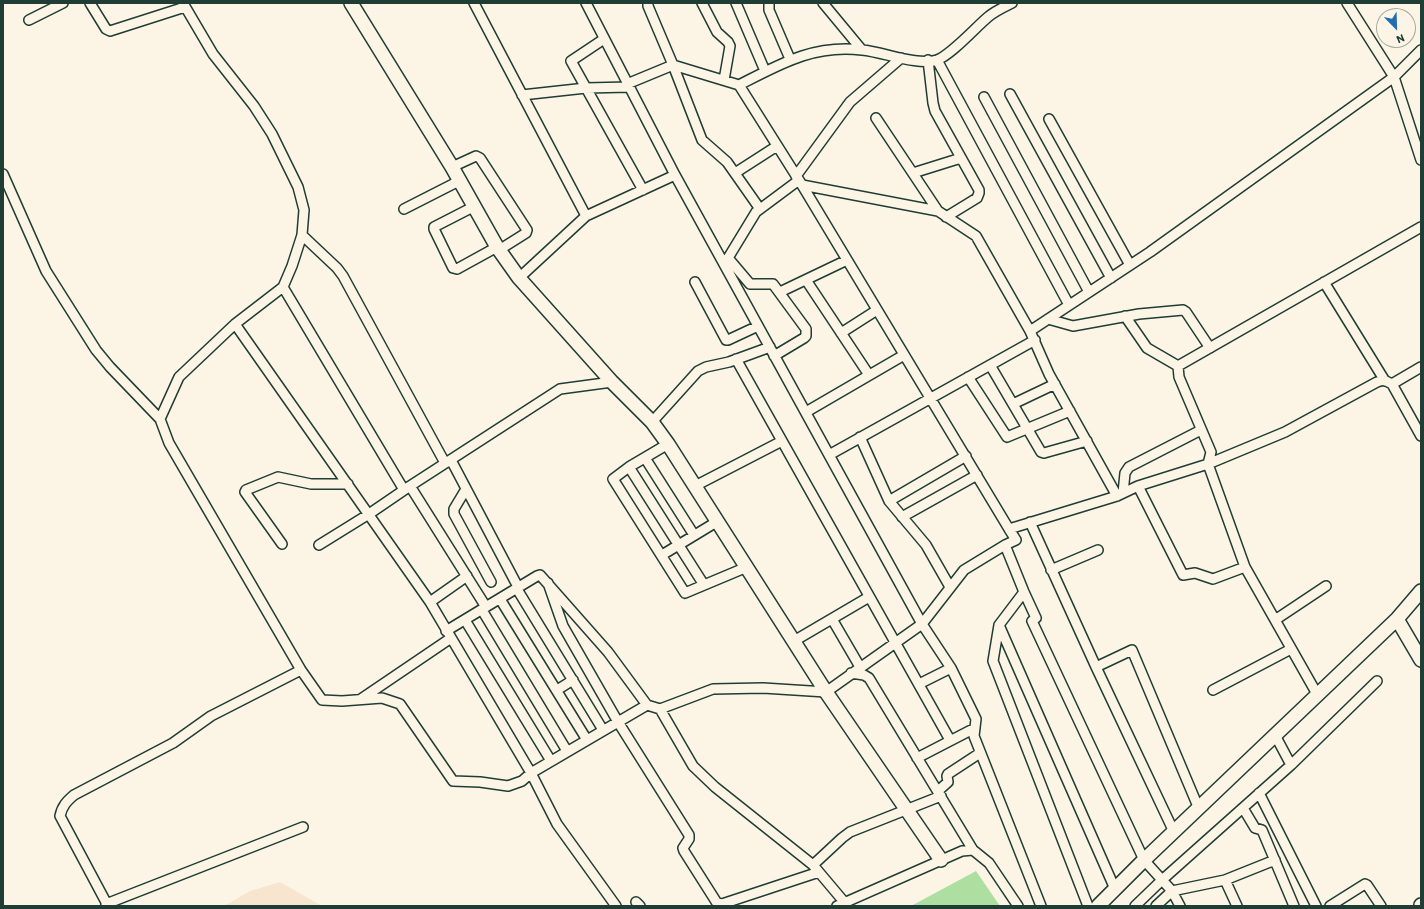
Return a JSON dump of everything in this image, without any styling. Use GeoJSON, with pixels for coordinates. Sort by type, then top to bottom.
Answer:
{"type":"FeatureCollection","features":[{"type":"Feature","properties":{"kind":"street"},"geometry":{"type":"LineString","coordinates":[[29,20],[63,3]]}},
{"type":"Feature","properties":{"kind":"street"},"geometry":{"type":"LineString","coordinates":[[90,3],[106,29],[110,31],[184,5],[213,54],[254,106],[272,134],[298,187],[304,210],[302,235],[292,266],[283,287],[235,324],[179,377],[160,419]]}},
{"type":"Feature","properties":{"kind":"street"},"geometry":{"type":"LineString","coordinates":[[351,3],[452,168],[498,249],[519,278],[612,382],[652,422],[668,444],[826,692],[941,860]]}},
{"type":"Feature","properties":{"kind":"street"},"geometry":{"type":"LineString","coordinates":[[474,3],[586,216]]}},
{"type":"Feature","properties":{"kind":"street"},"geometry":{"type":"LineString","coordinates":[[586,3],[674,175],[726,261],[774,356],[922,624],[951,668],[976,719],[974,736],[1041,906]]}},
{"type":"Feature","properties":{"kind":"street"},"geometry":{"type":"LineString","coordinates":[[645,3],[673,64],[702,140],[724,159],[760,209]]}},
{"type":"Feature","properties":{"kind":"street"},"geometry":{"type":"LineString","coordinates":[[702,3],[717,32],[728,42],[730,46],[724,80]]}},
{"type":"Feature","properties":{"kind":"street"},"geometry":{"type":"LineString","coordinates":[[736,3],[766,71]]}},
{"type":"Feature","properties":{"kind":"street"},"geometry":{"type":"LineString","coordinates":[[769,3],[769,10],[790,59]]}},
{"type":"Feature","properties":{"kind":"street"},"geometry":{"type":"LineString","coordinates":[[824,3],[862,50]]}},
{"type":"Feature","properties":{"kind":"street"},"geometry":{"type":"LineString","coordinates":[[739,85],[790,59],[836,48],[862,50],[921,62],[932,60],[946,55],[989,16],[1012,3]]}},
{"type":"Feature","properties":{"kind":"street"},"geometry":{"type":"LineString","coordinates":[[1347,3],[1394,77],[1421,160]]}},
{"type":"Feature","properties":{"kind":"street"},"geometry":{"type":"LineString","coordinates":[[604,39],[571,61],[643,190]]}},
{"type":"Feature","properties":{"kind":"street"},"geometry":{"type":"LineString","coordinates":[[1030,330],[1130,265],[1394,77],[1421,50]]}},
{"type":"Feature","properties":{"kind":"street"},"geometry":{"type":"LineString","coordinates":[[726,261],[760,209],[799,180],[850,102],[901,58]]}},
{"type":"Feature","properties":{"kind":"street"},"geometry":{"type":"LineString","coordinates":[[932,60],[933,103],[935,111],[980,193],[977,198],[946,217]]}},
{"type":"Feature","properties":{"kind":"street"},"geometry":{"type":"LineString","coordinates":[[932,60],[1069,305]]}},
{"type":"Feature","properties":{"kind":"street"},"geometry":{"type":"LineString","coordinates":[[360,700],[448,635],[465,620],[539,575],[542,576],[613,658],[647,705],[660,709],[713,689],[763,688],[826,692],[922,624],[964,570],[1016,540],[799,180],[739,85],[673,64],[628,85],[522,95]]}},
{"type":"Feature","properties":{"kind":"street"},"geometry":{"type":"LineString","coordinates":[[1010,94],[1111,278]]}},
{"type":"Feature","properties":{"kind":"street"},"geometry":{"type":"LineString","coordinates":[[984,97],[1089,292]]}},
{"type":"Feature","properties":{"kind":"street"},"geometry":{"type":"LineString","coordinates":[[876,118],[938,211],[976,236],[1030,330],[1049,374],[1087,441],[1120,494]]}},
{"type":"Feature","properties":{"kind":"street"},"geometry":{"type":"LineString","coordinates":[[1049,119],[1130,265]]}},
{"type":"Feature","properties":{"kind":"street"},"geometry":{"type":"LineString","coordinates":[[735,173],[777,146]]}},
{"type":"Feature","properties":{"kind":"street"},"geometry":{"type":"LineString","coordinates":[[452,168],[476,156],[480,158],[526,230],[526,233],[498,249],[456,269],[453,268],[434,227],[473,207]]}},
{"type":"Feature","properties":{"kind":"street"},"geometry":{"type":"LineString","coordinates":[[913,173],[961,158]]}},
{"type":"Feature","properties":{"kind":"street"},"geometry":{"type":"LineString","coordinates":[[3,174],[46,271],[92,344],[110,367],[160,419],[169,443],[301,670],[322,700],[342,701],[382,698],[400,704],[453,781],[480,782],[508,786],[522,781],[531,773],[647,705]]}},
{"type":"Feature","properties":{"kind":"street"},"geometry":{"type":"LineString","coordinates":[[519,278],[586,216],[674,175]]}},
{"type":"Feature","properties":{"kind":"street"},"geometry":{"type":"LineString","coordinates":[[799,180],[938,211]]}},
{"type":"Feature","properties":{"kind":"street"},"geometry":{"type":"LineString","coordinates":[[404,209],[459,181]]}},
{"type":"Feature","properties":{"kind":"street"},"geometry":{"type":"LineString","coordinates":[[1178,366],[1421,227]]}},
{"type":"Feature","properties":{"kind":"street"},"geometry":{"type":"LineString","coordinates":[[302,235],[337,268],[343,276],[448,461],[466,489],[517,588],[603,730]]}},
{"type":"Feature","properties":{"kind":"street"},"geometry":{"type":"LineString","coordinates":[[780,292],[847,260]]}},
{"type":"Feature","properties":{"kind":"street"},"geometry":{"type":"LineString","coordinates":[[726,261],[752,285],[772,283],[806,329],[804,338],[774,356]]}},
{"type":"Feature","properties":{"kind":"street"},"geometry":{"type":"LineString","coordinates":[[806,280],[869,375]]}},
{"type":"Feature","properties":{"kind":"street"},"geometry":{"type":"LineString","coordinates":[[695,282],[726,340],[758,326]]}},
{"type":"Feature","properties":{"kind":"street"},"geometry":{"type":"LineString","coordinates":[[1324,282],[1421,436]]}},
{"type":"Feature","properties":{"kind":"street"},"geometry":{"type":"LineString","coordinates":[[283,287],[407,488],[467,576],[484,609],[568,751]]}},
{"type":"Feature","properties":{"kind":"street"},"geometry":{"type":"LineString","coordinates":[[841,333],[877,310]]}},
{"type":"Feature","properties":{"kind":"street"},"geometry":{"type":"LineString","coordinates":[[1048,319],[1073,326],[1142,313],[1183,310],[1186,312],[1210,348]]}},
{"type":"Feature","properties":{"kind":"street"},"geometry":{"type":"LineString","coordinates":[[1125,316],[1147,348],[1178,366]]}},
{"type":"Feature","properties":{"kind":"street"},"geometry":{"type":"LineString","coordinates":[[235,324],[430,602],[448,635],[531,773],[557,824],[616,906]]}},
{"type":"Feature","properties":{"kind":"street"},"geometry":{"type":"LineString","coordinates":[[829,455],[1035,340]]}},
{"type":"Feature","properties":{"kind":"street"},"geometry":{"type":"LineString","coordinates":[[652,422],[698,371],[706,367],[725,363],[770,347]]}},
{"type":"Feature","properties":{"kind":"street"},"geometry":{"type":"LineString","coordinates":[[806,412],[904,355]]}},
{"type":"Feature","properties":{"kind":"street"},"geometry":{"type":"LineString","coordinates":[[736,359],[950,740]]}},
{"type":"Feature","properties":{"kind":"street"},"geometry":{"type":"LineString","coordinates":[[990,365],[1042,453],[1087,441]]}},
{"type":"Feature","properties":{"kind":"street"},"geometry":{"type":"LineString","coordinates":[[1178,366],[1179,377],[1211,452],[1208,464],[1245,568],[1317,694]]}},
{"type":"Feature","properties":{"kind":"street"},"geometry":{"type":"LineString","coordinates":[[1009,529],[1208,464],[1285,432],[1377,382],[1388,383],[1421,367]]}},
{"type":"Feature","properties":{"kind":"street"},"geometry":{"type":"LineString","coordinates":[[968,377],[1006,436],[1070,411]]}},
{"type":"Feature","properties":{"kind":"street"},"geometry":{"type":"LineString","coordinates":[[320,545],[560,389],[612,382]]}},
{"type":"Feature","properties":{"kind":"street"},"geometry":{"type":"LineString","coordinates":[[1013,404],[1055,384]]}},
{"type":"Feature","properties":{"kind":"street"},"geometry":{"type":"LineString","coordinates":[[1120,494],[1125,473],[1129,467],[1201,430]]}},
{"type":"Feature","properties":{"kind":"street"},"geometry":{"type":"LineString","coordinates":[[860,437],[889,501],[926,545],[950,587]]}},
{"type":"Feature","properties":{"kind":"street"},"geometry":{"type":"LineString","coordinates":[[695,486],[782,441]]}},
{"type":"Feature","properties":{"kind":"street"},"geometry":{"type":"LineString","coordinates":[[668,444],[629,467],[613,479],[685,593],[747,567]]}},
{"type":"Feature","properties":{"kind":"street"},"geometry":{"type":"LineString","coordinates":[[889,501],[966,456]]}},
{"type":"Feature","properties":{"kind":"street"},"geometry":{"type":"LineString","coordinates":[[645,458],[694,535]]}},
{"type":"Feature","properties":{"kind":"street"},"geometry":{"type":"LineString","coordinates":[[629,467],[704,585]]}},
{"type":"Feature","properties":{"kind":"street"},"geometry":{"type":"LineString","coordinates":[[902,517],[977,476]]}},
{"type":"Feature","properties":{"kind":"street"},"geometry":{"type":"LineString","coordinates":[[282,544],[245,492],[246,490],[278,477],[311,484],[348,484]]}},
{"type":"Feature","properties":{"kind":"street"},"geometry":{"type":"LineString","coordinates":[[1138,486],[1183,575],[1195,573],[1213,579],[1245,568]]}},
{"type":"Feature","properties":{"kind":"street"},"geometry":{"type":"LineString","coordinates":[[466,489],[454,509],[454,514],[491,582]]}},
{"type":"Feature","properties":{"kind":"street"},"geometry":{"type":"LineString","coordinates":[[662,555],[718,521]]}},
{"type":"Feature","properties":{"kind":"street"},"geometry":{"type":"LineString","coordinates":[[1030,522],[1174,832]]}},
{"type":"Feature","properties":{"kind":"street"},"geometry":{"type":"LineString","coordinates":[[1005,545],[1036,618],[1032,621],[1144,860],[1172,891],[1180,906]]}},
{"type":"Feature","properties":{"kind":"street"},"geometry":{"type":"LineString","coordinates":[[1051,570],[1098,550]]}},
{"type":"Feature","properties":{"kind":"street"},"geometry":{"type":"LineString","coordinates":[[430,602],[467,576]]}},
{"type":"Feature","properties":{"kind":"street"},"geometry":{"type":"LineString","coordinates":[[548,583],[563,626],[618,722],[689,835],[689,839],[684,850],[717,903],[722,904],[816,869],[842,838],[850,832],[906,810],[939,794],[948,782],[948,774],[980,753]]}},
{"type":"Feature","properties":{"kind":"street"},"geometry":{"type":"LineString","coordinates":[[1275,620],[1326,586]]}},
{"type":"Feature","properties":{"kind":"street"},"geometry":{"type":"LineString","coordinates":[[1098,906],[1144,860],[1396,619],[1421,591]]}},
{"type":"Feature","properties":{"kind":"street"},"geometry":{"type":"LineString","coordinates":[[1024,592],[999,626],[993,661],[1088,906]]}},
{"type":"Feature","properties":{"kind":"street"},"geometry":{"type":"LineString","coordinates":[[794,642],[869,597]]}},
{"type":"Feature","properties":{"kind":"street"},"geometry":{"type":"LineString","coordinates":[[500,599],[587,740]]}},
{"type":"Feature","properties":{"kind":"street"},"geometry":{"type":"LineString","coordinates":[[832,619],[860,667]]}},
{"type":"Feature","properties":{"kind":"street"},"geometry":{"type":"LineString","coordinates":[[1396,619],[1421,660]]}},
{"type":"Feature","properties":{"kind":"street"},"geometry":{"type":"LineString","coordinates":[[465,620],[551,761]]}},
{"type":"Feature","properties":{"kind":"street"},"geometry":{"type":"LineString","coordinates":[[999,626],[1115,890]]}},
{"type":"Feature","properties":{"kind":"street"},"geometry":{"type":"LineString","coordinates":[[1213,690],[1291,649]]}},
{"type":"Feature","properties":{"kind":"street"},"geometry":{"type":"LineString","coordinates":[[1096,666],[1132,650],[1199,809]]}},
{"type":"Feature","properties":{"kind":"street"},"geometry":{"type":"LineString","coordinates":[[919,684],[951,668]]}},
{"type":"Feature","properties":{"kind":"street"},"geometry":{"type":"LineString","coordinates":[[301,670],[211,716],[173,743],[74,795],[61,809],[60,816],[107,905],[303,827]]}},
{"type":"Feature","properties":{"kind":"street"},"geometry":{"type":"LineString","coordinates":[[851,673],[864,675],[869,678],[973,850],[989,862],[1018,906]]}},
{"type":"Feature","properties":{"kind":"street"},"geometry":{"type":"LineString","coordinates":[[557,690],[572,680]]}},
{"type":"Feature","properties":{"kind":"street"},"geometry":{"type":"LineString","coordinates":[[1136,906],[1162,880],[1291,765],[1377,681]]}},
{"type":"Feature","properties":{"kind":"street"},"geometry":{"type":"LineString","coordinates":[[660,709],[693,766],[715,787],[816,869],[841,904],[962,851],[973,850]]}},
{"type":"Feature","properties":{"kind":"street"},"geometry":{"type":"LineString","coordinates":[[918,758],[975,728]]}},
{"type":"Feature","properties":{"kind":"street"},"geometry":{"type":"LineString","coordinates":[[1275,735],[1291,765]]}},
{"type":"Feature","properties":{"kind":"street"},"geometry":{"type":"LineString","coordinates":[[1259,793],[1316,906]]}},
{"type":"Feature","properties":{"kind":"street"},"geometry":{"type":"LineString","coordinates":[[1243,808],[1256,828],[1262,830],[1294,906]]}},
{"type":"Feature","properties":{"kind":"street"},"geometry":{"type":"LineString","coordinates":[[1156,906],[1172,891],[1226,880],[1275,860]]}},
{"type":"Feature","properties":{"kind":"street"},"geometry":{"type":"LineString","coordinates":[[1226,880],[1237,906]]}},
{"type":"Feature","properties":{"kind":"street"},"geometry":{"type":"LineString","coordinates":[[1330,906],[1365,884],[1381,906]]}},
{"type":"Feature","properties":{"kind":"shaded area"},"geometry":{"type":"Polygon","coordinates":[[[280,882],[322,906],[224,906],[250,891],[280,882]]]}},
{"type":"Feature","properties":{"kind":"green space"},"geometry":{"type":"Polygon","coordinates":[[[976,871],[1000,906],[911,906],[976,871]]]}}]}
